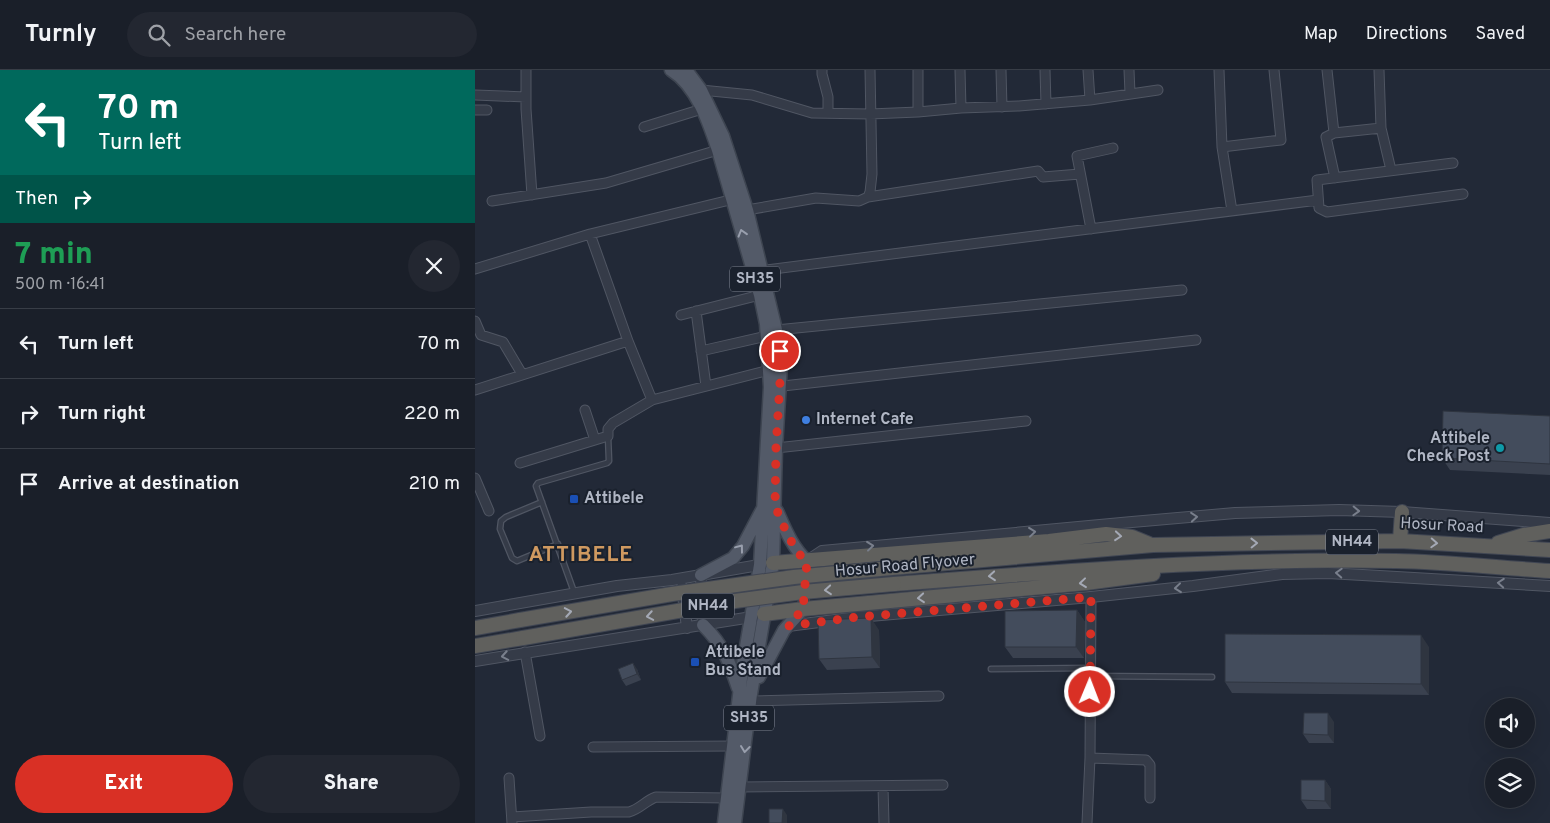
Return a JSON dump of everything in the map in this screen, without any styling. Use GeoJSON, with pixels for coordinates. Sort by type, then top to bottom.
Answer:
{"type":"FeatureCollection","features":[{"type":"Feature","properties":{"kind":"highway"},"geometry":{"type":"LineString","coordinates":[[1400,541],[1402,512]]}},
{"type":"Feature","properties":{"kind":"highway"},"geometry":{"type":"LineString","coordinates":[[1490,545],[1523,535],[1550,531]]}},
{"type":"Feature","properties":{"kind":"highway"},"geometry":{"type":"LineString","coordinates":[[766,564],[1106,534],[1132,537],[1153,545]]}},
{"type":"Feature","properties":{"kind":"highway","name":"Hosur Road"},"geometry":{"type":"LineString","coordinates":[[1153,545],[1400,541],[1550,550]]}},
{"type":"Feature","properties":{"kind":"highway","name":"Hosur Road Flyover"},"geometry":{"type":"LineString","coordinates":[[475,628],[672,594],[794,577],[1153,545]]}},
{"type":"Feature","properties":{"kind":"highway","name":"NH44"},"geometry":{"type":"LineString","coordinates":[[1163,566],[1279,562],[1397,561],[1550,571]]}},
{"type":"Feature","properties":{"kind":"highway"},"geometry":{"type":"LineString","coordinates":[[764,614],[803,609],[857,610],[1119,579],[1155,574],[1163,566]]}},
{"type":"Feature","properties":{"kind":"highway","name":"Hosur Road Flyover"},"geometry":{"type":"LineString","coordinates":[[475,646],[735,601],[803,592],[1048,572],[1163,566]]}},
{"type":"Feature","properties":{"kind":"main road","name":"SH35"},"geometry":{"type":"LineString","coordinates":[[671,70],[691,89],[702,109],[738,199],[747,210],[772,333],[776,368],[776,448],[770,506],[764,614],[747,696],[733,746],[723,823]]}},
{"type":"Feature","properties":{"kind":"main road","name":"SH35"},"geometry":{"type":"LineString","coordinates":[[686,70],[701,90],[723,136],[758,271],[760,295],[772,333]]}},
{"type":"Feature","properties":{"kind":"main road","name":"SH35"},"geometry":{"type":"LineString","coordinates":[[770,506],[766,449],[775,387]]}},
{"type":"Feature","properties":{"kind":"main road"},"geometry":{"type":"LineString","coordinates":[[701,574],[733,558],[770,506],[799,554],[807,561]]}},
{"type":"Feature","properties":{"kind":"main road","name":"SH35"},"geometry":{"type":"LineString","coordinates":[[735,823],[740,787],[747,696],[750,617],[766,564]]}},
{"type":"Feature","properties":{"kind":"main road"},"geometry":{"type":"LineString","coordinates":[[747,696],[788,626],[803,609]]}},
{"type":"Feature","properties":{"kind":"main road"},"geometry":{"type":"LineString","coordinates":[[703,625],[717,639],[747,696]]}},
{"type":"Feature","properties":{"kind":"street"},"geometry":{"type":"LineString","coordinates":[[526,70],[531,195]]}},
{"type":"Feature","properties":{"kind":"street"},"geometry":{"type":"LineString","coordinates":[[822,70],[828,97],[828,113]]}},
{"type":"Feature","properties":{"kind":"street"},"geometry":{"type":"LineString","coordinates":[[867,197],[870,192],[872,174],[870,70]]}},
{"type":"Feature","properties":{"kind":"street"},"geometry":{"type":"LineString","coordinates":[[918,70],[918,112]]}},
{"type":"Feature","properties":{"kind":"street"},"geometry":{"type":"LineString","coordinates":[[960,70],[961,108]]}},
{"type":"Feature","properties":{"kind":"street"},"geometry":{"type":"LineString","coordinates":[[1001,70],[1002,107]]}},
{"type":"Feature","properties":{"kind":"street"},"geometry":{"type":"LineString","coordinates":[[1045,70],[1046,104]]}},
{"type":"Feature","properties":{"kind":"street"},"geometry":{"type":"LineString","coordinates":[[1088,70],[1090,100]]}},
{"type":"Feature","properties":{"kind":"street"},"geometry":{"type":"LineString","coordinates":[[1129,70],[1130,93]]}},
{"type":"Feature","properties":{"kind":"street"},"geometry":{"type":"LineString","coordinates":[[1219,70],[1222,147],[1232,211]]}},
{"type":"Feature","properties":{"kind":"street"},"geometry":{"type":"LineString","coordinates":[[1222,147],[1281,140],[1274,70]]}},
{"type":"Feature","properties":{"kind":"street"},"geometry":{"type":"LineString","coordinates":[[1327,70],[1333,133]]}},
{"type":"Feature","properties":{"kind":"street"},"geometry":{"type":"LineString","coordinates":[[1379,70],[1381,128],[1391,170]]}},
{"type":"Feature","properties":{"kind":"street"},"geometry":{"type":"LineString","coordinates":[[701,90],[752,95],[811,113],[870,114],[1046,104],[1158,90]]}},
{"type":"Feature","properties":{"kind":"street"},"geometry":{"type":"LineString","coordinates":[[475,95],[526,96]]}},
{"type":"Feature","properties":{"kind":"street"},"geometry":{"type":"LineString","coordinates":[[644,127],[702,109]]}},
{"type":"Feature","properties":{"kind":"street"},"geometry":{"type":"LineString","coordinates":[[475,110],[487,110]]}},
{"type":"Feature","properties":{"kind":"street"},"geometry":{"type":"LineString","coordinates":[[1335,178],[1326,137],[1333,133],[1381,128]]}},
{"type":"Feature","properties":{"kind":"street"},"geometry":{"type":"LineString","coordinates":[[1091,229],[1077,156],[1113,148]]}},
{"type":"Feature","properties":{"kind":"street"},"geometry":{"type":"LineString","coordinates":[[492,201],[606,182],[718,150]]}},
{"type":"Feature","properties":{"kind":"street"},"geometry":{"type":"LineString","coordinates":[[1453,163],[1317,180],[1319,208],[1327,212],[1463,194]]}},
{"type":"Feature","properties":{"kind":"street"},"geometry":{"type":"LineString","coordinates":[[747,210],[816,198],[859,201],[867,197],[1038,171],[1043,177],[1080,174]]}},
{"type":"Feature","properties":{"kind":"street"},"geometry":{"type":"LineString","coordinates":[[475,269],[590,234],[738,199]]}},
{"type":"Feature","properties":{"kind":"street"},"geometry":{"type":"LineString","coordinates":[[758,271],[1318,200]]}},
{"type":"Feature","properties":{"kind":"street"},"geometry":{"type":"LineString","coordinates":[[590,234],[628,341],[652,400]]}},
{"type":"Feature","properties":{"kind":"street"},"geometry":{"type":"LineString","coordinates":[[701,352],[772,333],[1182,290]]}},
{"type":"Feature","properties":{"kind":"street"},"geometry":{"type":"LineString","coordinates":[[681,315],[760,295]]}},
{"type":"Feature","properties":{"kind":"street"},"geometry":{"type":"LineString","coordinates":[[695,311],[706,386]]}},
{"type":"Feature","properties":{"kind":"street"},"geometry":{"type":"LineString","coordinates":[[475,321],[481,335],[503,342],[522,374]]}},
{"type":"Feature","properties":{"kind":"street"},"geometry":{"type":"LineString","coordinates":[[775,387],[1196,340]]}},
{"type":"Feature","properties":{"kind":"street"},"geometry":{"type":"LineString","coordinates":[[475,390],[628,341]]}},
{"type":"Feature","properties":{"kind":"street"},"geometry":{"type":"LineString","coordinates":[[521,463],[608,436],[608,429],[613,423],[652,400],[776,368]]}},
{"type":"Feature","properties":{"kind":"street"},"geometry":{"type":"LineString","coordinates":[[585,410],[595,440]]}},
{"type":"Feature","properties":{"kind":"street"},"geometry":{"type":"LineString","coordinates":[[776,448],[1026,421]]}},
{"type":"Feature","properties":{"kind":"street"},"geometry":{"type":"LineString","coordinates":[[475,478],[489,511]]}},
{"type":"Feature","properties":{"kind":"street"},"geometry":{"type":"LineString","coordinates":[[803,609],[807,561],[822,551],[1235,514],[1339,510],[1402,512],[1550,523]]}},
{"type":"Feature","properties":{"kind":"street"},"geometry":{"type":"LineString","coordinates":[[475,611],[766,564]]}},
{"type":"Feature","properties":{"kind":"street"},"geometry":{"type":"LineString","coordinates":[[788,626],[857,610],[1091,597],[1282,574],[1328,573],[1550,586]]}},
{"type":"Feature","properties":{"kind":"street"},"geometry":{"type":"LineString","coordinates":[[701,574],[703,625]]}},
{"type":"Feature","properties":{"kind":"street"},"geometry":{"type":"LineString","coordinates":[[681,578],[687,628]]}},
{"type":"Feature","properties":{"kind":"street"},"geometry":{"type":"LineString","coordinates":[[1087,823],[1089,820],[1091,597]]}},
{"type":"Feature","properties":{"kind":"street"},"geometry":{"type":"LineString","coordinates":[[475,661],[764,614]]}},
{"type":"Feature","properties":{"kind":"street"},"geometry":{"type":"LineString","coordinates":[[525,652],[540,736]]}},
{"type":"Feature","properties":{"kind":"street"},"geometry":{"type":"LineString","coordinates":[[747,696],[939,696]]}},
{"type":"Feature","properties":{"kind":"street"},"geometry":{"type":"LineString","coordinates":[[593,747],[733,746]]}},
{"type":"Feature","properties":{"kind":"street"},"geometry":{"type":"LineString","coordinates":[[1090,758],[1149,761],[1150,798]]}},
{"type":"Feature","properties":{"kind":"street"},"geometry":{"type":"LineString","coordinates":[[509,778],[512,820],[591,812],[629,812],[635,810],[647,800],[656,798],[727,798]]}},
{"type":"Feature","properties":{"kind":"street"},"geometry":{"type":"LineString","coordinates":[[740,787],[943,785]]}},
{"type":"Feature","properties":{"kind":"street"},"geometry":{"type":"LineString","coordinates":[[883,787],[884,823]]}},
{"type":"Feature","properties":{"kind":"lane"},"geometry":{"type":"LineString","coordinates":[[574,594],[558,544],[541,502],[537,489],[538,483],[607,464],[609,461],[608,436]]}},
{"type":"Feature","properties":{"kind":"lane"},"geometry":{"type":"LineString","coordinates":[[541,502],[506,516],[501,521],[500,529],[513,558],[517,561],[558,544]]}},
{"type":"Feature","properties":{"kind":"lane"},"geometry":{"type":"LineString","coordinates":[[991,669],[1212,677]]}},
{"type":"Feature","properties":{"kind":"building","name":"Attibele Check Post"},"geometry":{"type":"Polygon","coordinates":[[[1443,411],[1550,416],[1550,464],[1442,458],[1443,411]]]}},
{"type":"Feature","properties":{"kind":"building"},"geometry":{"type":"Polygon","coordinates":[[[1077,610],[1076,647],[1005,647],[1005,611],[1077,610]]]}},
{"type":"Feature","properties":{"kind":"building"},"geometry":{"type":"Polygon","coordinates":[[[871,618],[872,657],[819,659],[818,620],[871,618]]]}},
{"type":"Feature","properties":{"kind":"building"},"geometry":{"type":"Polygon","coordinates":[[[1225,634],[1421,635],[1421,684],[1225,682],[1225,634]]]}},
{"type":"Feature","properties":{"kind":"building"},"geometry":{"type":"Polygon","coordinates":[[[633,663],[637,674],[622,680],[618,669],[633,663]]]}},
{"type":"Feature","properties":{"kind":"building"},"geometry":{"type":"Polygon","coordinates":[[[1304,713],[1328,713],[1328,735],[1303,734],[1304,713]]]}},
{"type":"Feature","properties":{"kind":"building"},"geometry":{"type":"Polygon","coordinates":[[[1301,780],[1325,780],[1325,801],[1301,800],[1301,780]]]}},
{"type":"Feature","properties":{"kind":"building"},"geometry":{"type":"Polygon","coordinates":[[[769,809],[783,809],[782,823],[769,823],[769,809]]]}},
{"type":"Feature","properties":{"kind":"place","name":"Internet Cafe"},"geometry":{"type":"Point","coordinates":[806,420]}},
{"type":"Feature","properties":{"kind":"place","name":"Attibele Check Post"},"geometry":{"type":"Point","coordinates":[1500,448]}},
{"type":"Feature","properties":{"kind":"place","name":"Attibele"},"geometry":{"type":"Point","coordinates":[574,499]}},
{"type":"Feature","properties":{"kind":"place","name":"Attibele Bus Stand"},"geometry":{"type":"Point","coordinates":[695,662]}},
{"type":"Feature","properties":{"kind":"district","name":"ATTIBELE"},"geometry":{"type":"Point","coordinates":[581,555]}},
{"type":"Feature","properties":{"kind":"route"},"geometry":{"type":"LineString","coordinates":[[780,351],[775,506],[788,536],[799,554],[807,561],[803,609],[788,626],[858,617],[1091,597],[1090,692]]}}]}
